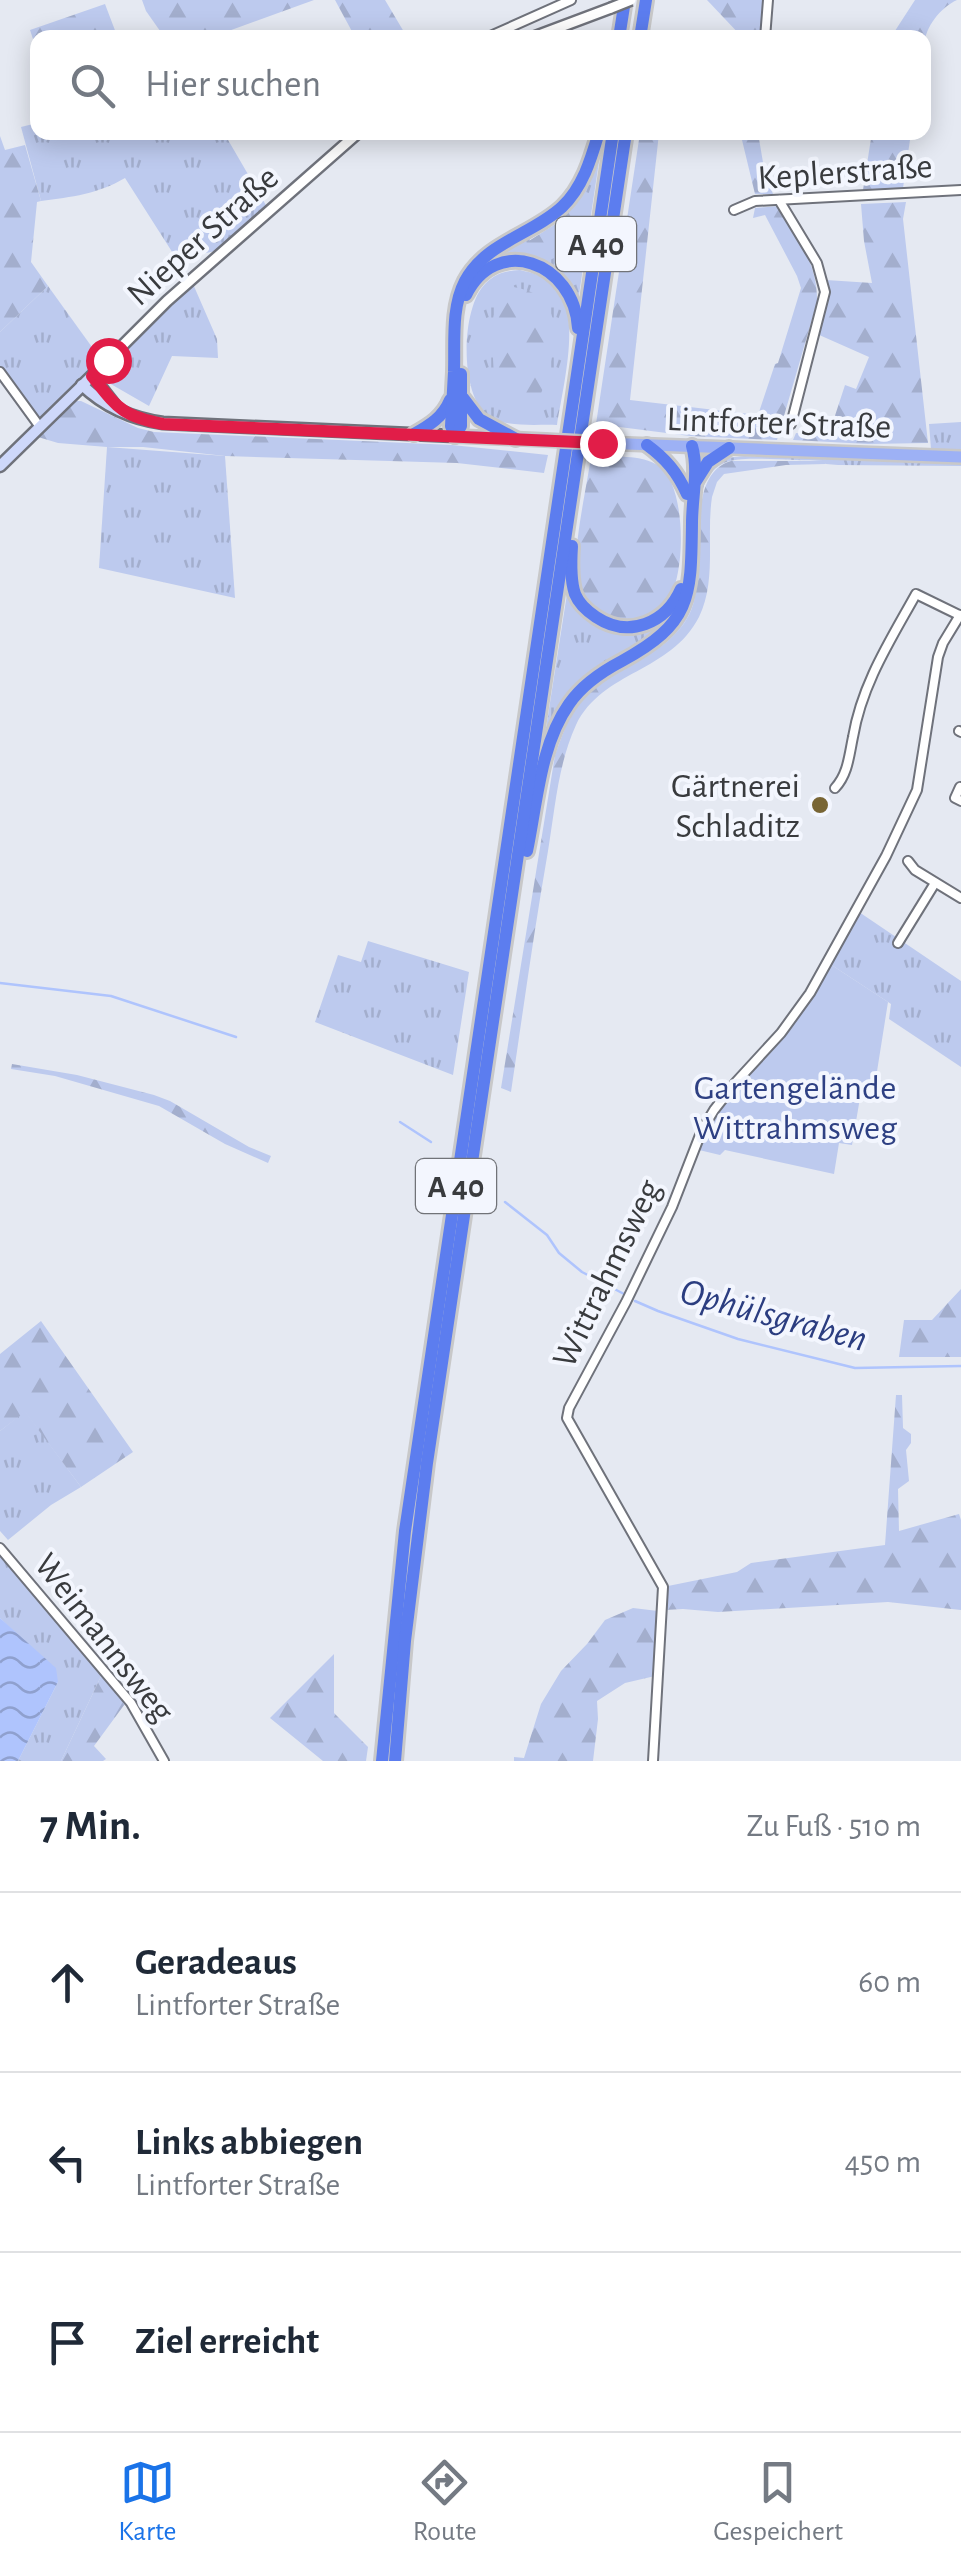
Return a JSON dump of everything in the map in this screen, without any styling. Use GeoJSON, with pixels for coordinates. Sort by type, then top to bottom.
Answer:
{"type":"FeatureCollection","features":[{"type":"Feature","properties":{"kind":"highway"},"geometry":{"type":"LineString","coordinates":[[621,30],[630,0]]}},
{"type":"Feature","properties":{"kind":"highway"},"geometry":{"type":"LineString","coordinates":[[628,30],[630,0]]}},
{"type":"Feature","properties":{"kind":"highway"},"geometry":{"type":"LineString","coordinates":[[641,30],[646,0]]}},
{"type":"Feature","properties":{"kind":"highway"},"geometry":{"type":"LineString","coordinates":[[455,436],[462,426],[457,394],[456,319],[464,284],[488,253],[548,219],[563,206],[585,174],[597,140]]}},
{"type":"Feature","properties":{"kind":"highway","name":"A 40"},"geometry":{"type":"LineString","coordinates":[[382,1761],[405,1532],[612,140]]}},
{"type":"Feature","properties":{"kind":"highway","name":"A 40"},"geometry":{"type":"LineString","coordinates":[[395,1761],[425,1480],[625,140]]}},
{"type":"Feature","properties":{"kind":"highway"},"geometry":{"type":"LineString","coordinates":[[414,434],[435,421],[457,394],[463,304],[468,290],[497,266],[528,262],[561,280],[578,314],[580,355]]}},
{"type":"Feature","properties":{"kind":"highway"},"geometry":{"type":"LineString","coordinates":[[457,394],[479,419],[516,439]]}},
{"type":"Feature","properties":{"kind":"highway"},"geometry":{"type":"LineString","coordinates":[[646,445],[678,472],[690,493]]}},
{"type":"Feature","properties":{"kind":"highway"},"geometry":{"type":"LineString","coordinates":[[575,474],[572,576],[576,595],[586,611],[604,622],[636,628],[664,615],[676,603],[684,584],[696,460],[692,446]]}},
{"type":"Feature","properties":{"kind":"highway"},"geometry":{"type":"LineString","coordinates":[[505,941],[514,918],[551,740],[579,692],[606,670],[650,646],[682,610],[692,564],[690,493],[708,462],[729,448]]}},
{"type":"Feature","properties":{"kind":"main road","name":"Nieper Straße"},"geometry":{"type":"LineString","coordinates":[[0,466],[92,376]]}},
{"type":"Feature","properties":{"kind":"main road"},"geometry":{"type":"LineString","coordinates":[[92,376],[118,409]]}},
{"type":"Feature","properties":{"kind":"main road","name":"Lintforter Straße"},"geometry":{"type":"LineString","coordinates":[[82,386],[102,402],[163,424],[961,457]]}},
{"type":"Feature","properties":{"kind":"street"},"geometry":{"type":"LineString","coordinates":[[504,30],[571,0]]}},
{"type":"Feature","properties":{"kind":"street"},"geometry":{"type":"LineString","coordinates":[[552,30],[630,0]]}},
{"type":"Feature","properties":{"kind":"street"},"geometry":{"type":"LineString","coordinates":[[766,30],[768,0]]}},
{"type":"Feature","properties":{"kind":"street","name":"Nieper Straße"},"geometry":{"type":"LineString","coordinates":[[92,376],[167,301],[344,140]]}},
{"type":"Feature","properties":{"kind":"street","name":"Keplerstraße"},"geometry":{"type":"LineString","coordinates":[[734,210],[755,200],[961,190]]}},
{"type":"Feature","properties":{"kind":"street"},"geometry":{"type":"LineString","coordinates":[[779,200],[817,263],[825,292],[791,424]]}},
{"type":"Feature","properties":{"kind":"street"},"geometry":{"type":"LineString","coordinates":[[0,372],[40,427]]}},
{"type":"Feature","properties":{"kind":"street"},"geometry":{"type":"LineString","coordinates":[[835,788],[849,761],[864,692],[916,594],[960,616]]}},
{"type":"Feature","properties":{"kind":"street","name":"Wittrahmsweg"},"geometry":{"type":"LineString","coordinates":[[653,1761],[663,1587],[567,1418],[672,1207],[702,1130],[736,1082],[803,1004],[886,856],[917,790],[938,658],[960,616]]}},
{"type":"Feature","properties":{"kind":"street"},"geometry":{"type":"LineString","coordinates":[[960,788],[955,798],[961,802]]}},
{"type":"Feature","properties":{"kind":"street"},"geometry":{"type":"LineString","coordinates":[[908,861],[961,898]]}},
{"type":"Feature","properties":{"kind":"street"},"geometry":{"type":"LineString","coordinates":[[898,943],[936,883]]}},
{"type":"Feature","properties":{"kind":"street","name":"Weimannsweg"},"geometry":{"type":"LineString","coordinates":[[0,1548],[131,1703],[164,1761]]}},
{"type":"Feature","properties":{"kind":"green space"},"geometry":{"type":"Polygon","coordinates":[[[142,0],[314,0],[231,30],[159,30],[142,0]]]}},
{"type":"Feature","properties":{"kind":"green space"},"geometry":{"type":"Polygon","coordinates":[[[335,0],[385,0],[403,30],[351,30],[335,0]]]}},
{"type":"Feature","properties":{"kind":"green space"},"geometry":{"type":"Polygon","coordinates":[[[707,0],[766,0],[764,30],[735,30],[707,0]]]}},
{"type":"Feature","properties":{"kind":"green space"},"geometry":{"type":"Polygon","coordinates":[[[915,0],[957,0],[935,18],[929,30],[896,30],[915,0]]]}},
{"type":"Feature","properties":{"kind":"green space"},"geometry":{"type":"Polygon","coordinates":[[[105,4],[115,30],[30,30],[105,4]]]}},
{"type":"Feature","properties":{"kind":"green space"},"geometry":{"type":"Polygon","coordinates":[[[30,125],[30,140],[228,140],[267,207],[225,249],[187,257],[183,269],[125,178],[95,191],[41,201],[21,127],[30,125]]]}},
{"type":"Feature","properties":{"kind":"green space"},"geometry":{"type":"Polygon","coordinates":[[[0,136],[5,150],[25,145],[41,201],[37,202],[31,262],[48,286],[0,332],[0,136]]]}},
{"type":"Feature","properties":{"kind":"green space"},"geometry":{"type":"Polygon","coordinates":[[[639,140],[658,140],[630,400],[758,415],[801,288],[765,215],[753,218],[755,208],[779,206],[810,263],[817,302],[777,440],[690,436],[596,424],[639,140]]]}},
{"type":"Feature","properties":{"kind":"green space"},"geometry":{"type":"Polygon","coordinates":[[[742,140],[759,140],[773,194],[755,194],[742,140]]]}},
{"type":"Feature","properties":{"kind":"green space"},"geometry":{"type":"Polygon","coordinates":[[[871,140],[910,140],[903,188],[863,190],[871,140]]]}},
{"type":"Feature","properties":{"kind":"green space"},"geometry":{"type":"Polygon","coordinates":[[[600,155],[577,308],[575,298],[521,259],[466,285],[484,261],[546,223],[600,155]],[[580,197],[568,213],[529,240],[565,251],[579,231],[580,197]]]}},
{"type":"Feature","properties":{"kind":"green space"},"geometry":{"type":"Polygon","coordinates":[[[583,195],[582,224],[564,251],[547,261],[519,254],[521,246],[557,223],[583,195]]]}},
{"type":"Feature","properties":{"kind":"green space"},"geometry":{"type":"Polygon","coordinates":[[[906,202],[903,219],[928,443],[793,440],[796,433],[828,437],[845,385],[856,389],[869,357],[817,334],[827,301],[826,280],[872,283],[861,204],[906,202]]]}},
{"type":"Feature","properties":{"kind":"green space"},"geometry":{"type":"Polygon","coordinates":[[[520,270],[543,277],[555,286],[568,314],[568,352],[557,425],[495,420],[479,405],[472,390],[468,331],[477,296],[493,277],[520,270]]]}},
{"type":"Feature","properties":{"kind":"green space"},"geometry":{"type":"Polygon","coordinates":[[[193,284],[217,339],[218,358],[172,356],[149,406],[109,383],[104,372],[193,284]]]}},
{"type":"Feature","properties":{"kind":"green space"},"geometry":{"type":"Polygon","coordinates":[[[48,286],[102,361],[40,420],[0,368],[0,332],[48,286]]]}},
{"type":"Feature","properties":{"kind":"green space"},"geometry":{"type":"Polygon","coordinates":[[[513,287],[533,293],[546,303],[552,317],[553,352],[537,404],[514,398],[494,383],[493,319],[503,296],[513,287]]]}},
{"type":"Feature","properties":{"kind":"green space"},"geometry":{"type":"Polygon","coordinates":[[[73,401],[154,432],[452,445],[548,455],[544,473],[457,463],[225,456],[58,443],[38,437],[73,401]]]}},
{"type":"Feature","properties":{"kind":"green space"},"geometry":{"type":"Polygon","coordinates":[[[961,422],[961,449],[931,449],[929,424],[961,422]]]}},
{"type":"Feature","properties":{"kind":"green space"},"geometry":{"type":"Polygon","coordinates":[[[107,447],[225,456],[235,598],[99,568],[107,447]]]}},
{"type":"Feature","properties":{"kind":"green space"},"geometry":{"type":"Polygon","coordinates":[[[591,456],[652,462],[669,477],[675,494],[681,538],[676,582],[669,600],[648,618],[610,618],[598,612],[581,592],[577,551],[591,456]]]}},
{"type":"Feature","properties":{"kind":"green space"},"geometry":{"type":"Polygon","coordinates":[[[744,456],[961,466],[838,465],[762,459],[730,461],[717,468],[708,478],[700,505],[699,576],[691,610],[677,632],[665,644],[643,658],[679,626],[692,600],[696,524],[702,485],[710,470],[723,459],[744,456]]]}},
{"type":"Feature","properties":{"kind":"green space"},"geometry":{"type":"Polygon","coordinates":[[[731,461],[826,464],[724,474],[712,497],[708,588],[699,617],[671,650],[603,693],[576,725],[558,787],[511,1092],[501,1088],[555,755],[581,700],[608,678],[667,642],[689,615],[698,575],[701,505],[706,485],[715,470],[731,461]]]}},
{"type":"Feature","properties":{"kind":"green space"},"geometry":{"type":"Polygon","coordinates":[[[569,581],[585,615],[678,604],[672,622],[604,668],[544,741],[569,581]]]}},
{"type":"Feature","properties":{"kind":"green space"},"geometry":{"type":"Polygon","coordinates":[[[859,912],[961,981],[961,1067],[889,1019],[891,1004],[830,964],[859,912]]]}},
{"type":"Feature","properties":{"kind":"green space"},"geometry":{"type":"Polygon","coordinates":[[[368,941],[469,972],[453,1075],[315,1022],[338,955],[361,962],[368,941]]]}},
{"type":"Feature","properties":{"kind":"green space","name":"Gartengelände Wittrahmsweg"},"geometry":{"type":"Polygon","coordinates":[[[830,964],[888,1002],[875,1084],[861,1092],[852,1145],[839,1143],[834,1174],[725,1150],[720,1155],[699,1150],[722,1105],[798,1016],[830,964]]]}},
{"type":"Feature","properties":{"kind":"green space"},"geometry":{"type":"Polygon","coordinates":[[[12,1064],[77,1075],[154,1095],[271,1156],[268,1163],[225,1144],[159,1106],[55,1076],[11,1069],[12,1064]]]}},
{"type":"Feature","properties":{"kind":"green space"},"geometry":{"type":"Polygon","coordinates":[[[961,1289],[961,1357],[899,1357],[904,1320],[932,1320],[961,1289]]]}},
{"type":"Feature","properties":{"kind":"green space"},"geometry":{"type":"Polygon","coordinates":[[[41,1321],[133,1452],[81,1487],[25,1412],[0,1431],[0,1354],[41,1321]]]}},
{"type":"Feature","properties":{"kind":"green space"},"geometry":{"type":"Polygon","coordinates":[[[896,1395],[902,1395],[903,1428],[911,1434],[906,1450],[909,1481],[898,1489],[899,1531],[959,1514],[961,1610],[888,1602],[718,1612],[665,1610],[668,1586],[737,1572],[751,1563],[885,1545],[896,1395]]]}},
{"type":"Feature","properties":{"kind":"green space"},"geometry":{"type":"Polygon","coordinates":[[[25,1411],[81,1487],[51,1505],[8,1540],[0,1531],[0,1431],[25,1411]]]}},
{"type":"Feature","properties":{"kind":"green space"},"geometry":{"type":"Polygon","coordinates":[[[0,1556],[102,1674],[61,1761],[18,1761],[58,1682],[0,1618],[0,1556]]]}},
{"type":"Feature","properties":{"kind":"green space"},"geometry":{"type":"Polygon","coordinates":[[[633,1608],[658,1611],[655,1676],[625,1683],[597,1701],[593,1761],[514,1761],[514,1757],[524,1758],[541,1704],[561,1671],[605,1620],[633,1608]]]}},
{"type":"Feature","properties":{"kind":"green space"},"geometry":{"type":"Polygon","coordinates":[[[334,1654],[334,1713],[368,1747],[366,1761],[323,1761],[270,1718],[334,1654]]]}},
{"type":"Feature","properties":{"kind":"green space"},"geometry":{"type":"Polygon","coordinates":[[[107,1668],[130,1697],[94,1746],[106,1759],[61,1761],[102,1674],[107,1668]]]}},
{"type":"Feature","properties":{"kind":"water"},"geometry":{"type":"Polygon","coordinates":[[[0,1618],[56,1668],[58,1682],[18,1761],[0,1761],[0,1618]]]}},
{"type":"Feature","properties":{"kind":"waterway","name":"Ophülsgraben"},"geometry":{"type":"LineString","coordinates":[[0,983],[111,996],[236,1037]]}},
{"type":"Feature","properties":{"kind":"waterway","name":"Ophülsgraben"},"geometry":{"type":"LineString","coordinates":[[400,1122],[431,1142]]}},
{"type":"Feature","properties":{"kind":"waterway","name":"Ophülsgraben"},"geometry":{"type":"LineString","coordinates":[[505,1202],[547,1235],[559,1253],[582,1272],[624,1294]]}},
{"type":"Feature","properties":{"kind":"waterway","name":"Ophülsgraben"},"geometry":{"type":"LineString","coordinates":[[635,1301],[738,1339],[855,1368],[961,1366]]}},
{"type":"Feature","properties":{"kind":"place","name":"Gärtnerei Schladitz"},"geometry":{"type":"Point","coordinates":[820,805]}},
{"type":"Feature","properties":{"kind":"route"},"geometry":{"type":"LineString","coordinates":[[108,360],[92,376],[118,409],[163,424],[602,443]]}}]}
